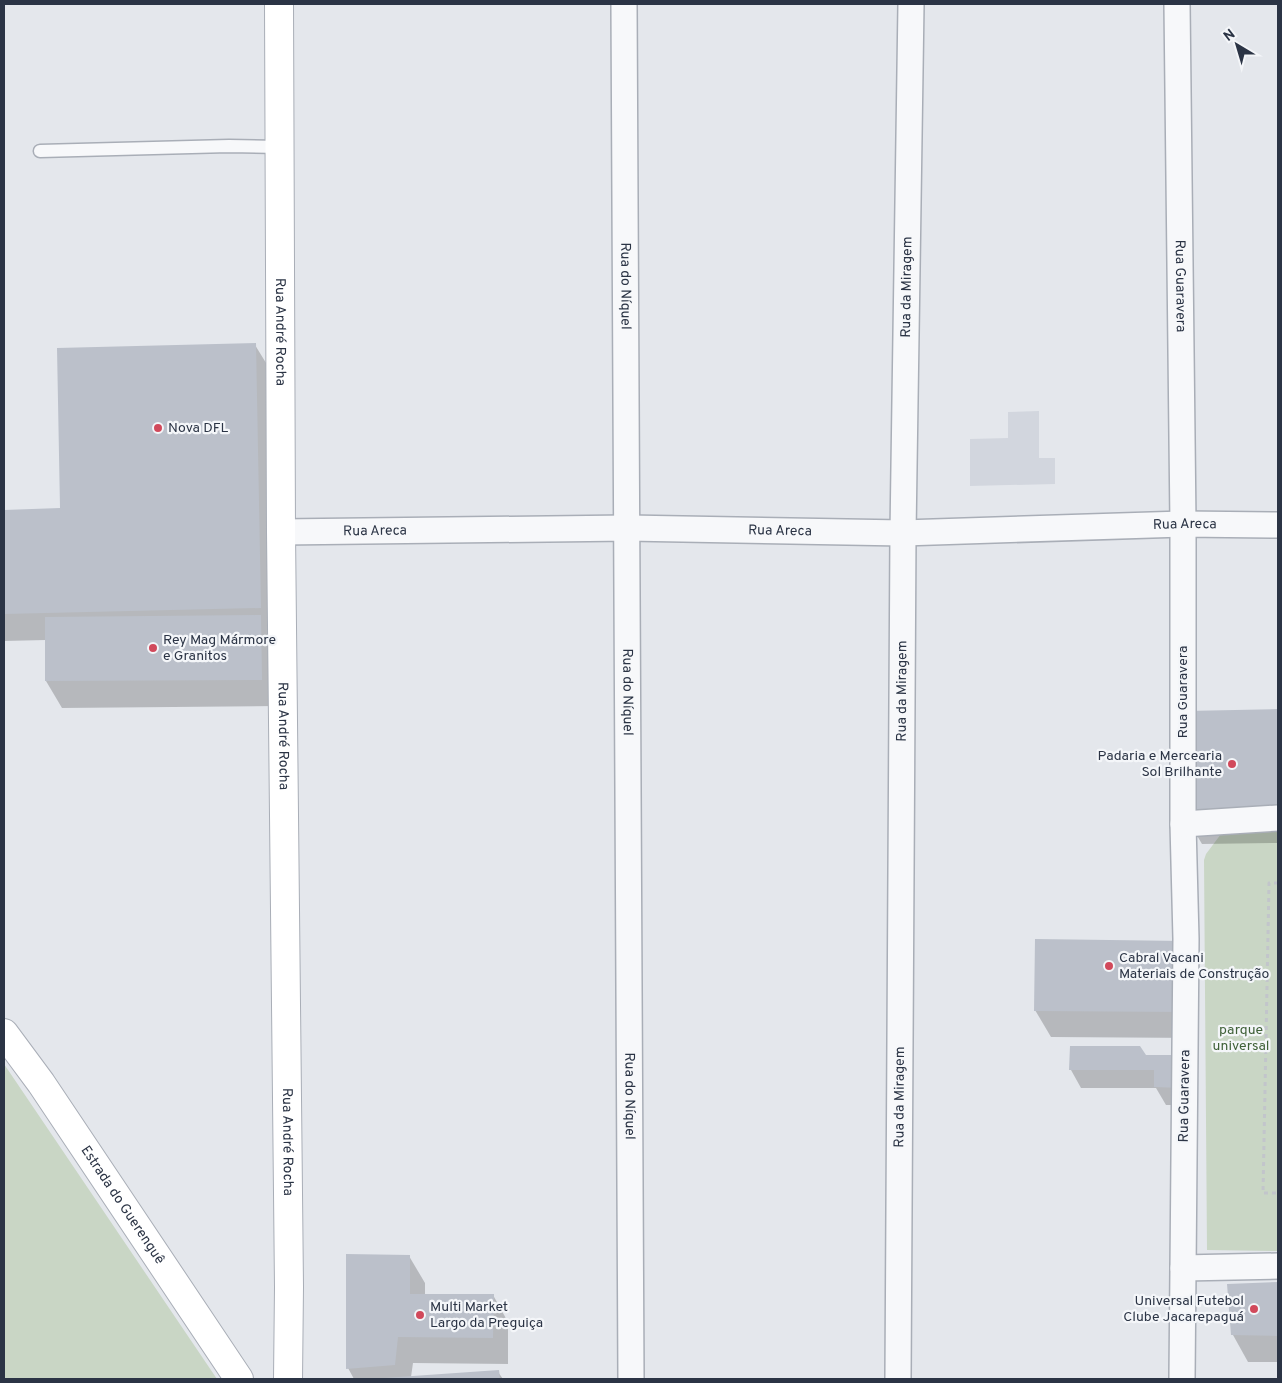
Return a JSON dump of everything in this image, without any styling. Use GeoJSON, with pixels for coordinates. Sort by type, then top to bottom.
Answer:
{"type":"FeatureCollection","features":[{"type":"Feature","properties":{"kind":"main road","name":"Rua André Rocha"},"geometry":{"type":"LineString","coordinates":[[280,4],[281,532],[289,1287],[288,1379]]}},
{"type":"Feature","properties":{"kind":"main road","name":"Estrada do Guerenguê"},"geometry":{"type":"LineString","coordinates":[[4,1033],[41,1082],[239,1379]]}},
{"type":"Feature","properties":{"kind":"street","name":"Rua do Níquel"},"geometry":{"type":"LineString","coordinates":[[624,4],[631,1379]]}},
{"type":"Feature","properties":{"kind":"street","name":"Rua da Miragem"},"geometry":{"type":"LineString","coordinates":[[898,1379],[903,533],[911,4]]}},
{"type":"Feature","properties":{"kind":"street","name":"Rua Guaravera"},"geometry":{"type":"LineString","coordinates":[[1178,4],[1183,524],[1183,824],[1186,938],[1182,1379]]}},
{"type":"Feature","properties":{"kind":"street","name":"Rua Areca"},"geometry":{"type":"LineString","coordinates":[[281,532],[628,528],[903,533],[1183,524],[1278,525]]}},
{"type":"Feature","properties":{"kind":"street"},"geometry":{"type":"LineString","coordinates":[[1183,824],[1278,818]]}},
{"type":"Feature","properties":{"kind":"street"},"geometry":{"type":"LineString","coordinates":[[1183,1268],[1278,1266]]}},
{"type":"Feature","properties":{"kind":"lane"},"geometry":{"type":"LineString","coordinates":[[40,152],[229,146],[280,147]]}},
{"type":"Feature","properties":{"kind":"path"},"geometry":{"type":"LineString","coordinates":[[1278,883],[1269,883],[1263,1193],[1278,1193]]}},
{"type":"Feature","properties":{"kind":"shaded area"},"geometry":{"type":"Polygon","coordinates":[[[1039,411],[1039,458],[1055,458],[1055,484],[970,486],[970,439],[1008,438],[1008,412],[1039,411]]]}},
{"type":"Feature","properties":{"kind":"green space","name":"parque universal"},"geometry":{"type":"Polygon","coordinates":[[[1278,825],[1278,1251],[1207,1250],[1204,860],[1206,854],[1221,834],[1278,825]]]}},
{"type":"Feature","properties":{"kind":"green space"},"geometry":{"type":"Polygon","coordinates":[[[4,1064],[217,1379],[4,1379],[4,1064]]]}},
{"type":"Feature","properties":{"kind":"building","name":"Nova DFL"},"geometry":{"type":"Polygon","coordinates":[[[256,343],[261,608],[4,614],[4,510],[60,508],[57,348],[256,343]]]}},
{"type":"Feature","properties":{"kind":"building","name":"Rey Mag Mármore e Granitos"},"geometry":{"type":"Polygon","coordinates":[[[261,615],[262,680],[45,681],[45,617],[261,615]]]}},
{"type":"Feature","properties":{"kind":"building","name":"Padaria e Mercearia Sol Brilhante"},"geometry":{"type":"Polygon","coordinates":[[[1278,709],[1278,817],[1185,818],[1186,711],[1278,709]]]}},
{"type":"Feature","properties":{"kind":"building","name":"Cabral Vacani Materiais de Construção"},"geometry":{"type":"Polygon","coordinates":[[[1035,939],[1184,941],[1183,1012],[1034,1011],[1035,939]]]}},
{"type":"Feature","properties":{"kind":"building"},"geometry":{"type":"Polygon","coordinates":[[[1070,1046],[1140,1046],[1146,1055],[1181,1055],[1181,1088],[1154,1087],[1154,1070],[1069,1070],[1070,1046]]]}},
{"type":"Feature","properties":{"kind":"building","name":"Multi Market Largo da Preguiça"},"geometry":{"type":"Polygon","coordinates":[[[346,1254],[410,1255],[410,1294],[494,1294],[493,1338],[398,1337],[395,1365],[346,1369],[346,1254]]]}},
{"type":"Feature","properties":{"kind":"building","name":"Universal Futebol Clube Jacarepaguá"},"geometry":{"type":"Polygon","coordinates":[[[1278,1282],[1278,1336],[1231,1335],[1227,1284],[1278,1282]]]}},
{"type":"Feature","properties":{"kind":"building"},"geometry":{"type":"Polygon","coordinates":[[[499,1370],[500,1379],[384,1379],[384,1378],[499,1370]]]}},
{"type":"Feature","properties":{"kind":"place","name":"Nova DFL"},"geometry":{"type":"Point","coordinates":[158,428]}},
{"type":"Feature","properties":{"kind":"place","name":"Rey Mag Mármore e Granitos"},"geometry":{"type":"Point","coordinates":[153,648]}},
{"type":"Feature","properties":{"kind":"place","name":"Padaria e Mercearia Sol Brilhante"},"geometry":{"type":"Point","coordinates":[1232,764]}},
{"type":"Feature","properties":{"kind":"place","name":"Cabral Vacani Materiais de Construção"},"geometry":{"type":"Point","coordinates":[1109,966]}},
{"type":"Feature","properties":{"kind":"place","name":"Universal Futebol Clube Jacarepaguá"},"geometry":{"type":"Point","coordinates":[1254,1309]}},
{"type":"Feature","properties":{"kind":"place","name":"Multi Market Largo da Preguiça"},"geometry":{"type":"Point","coordinates":[420,1315]}}]}
